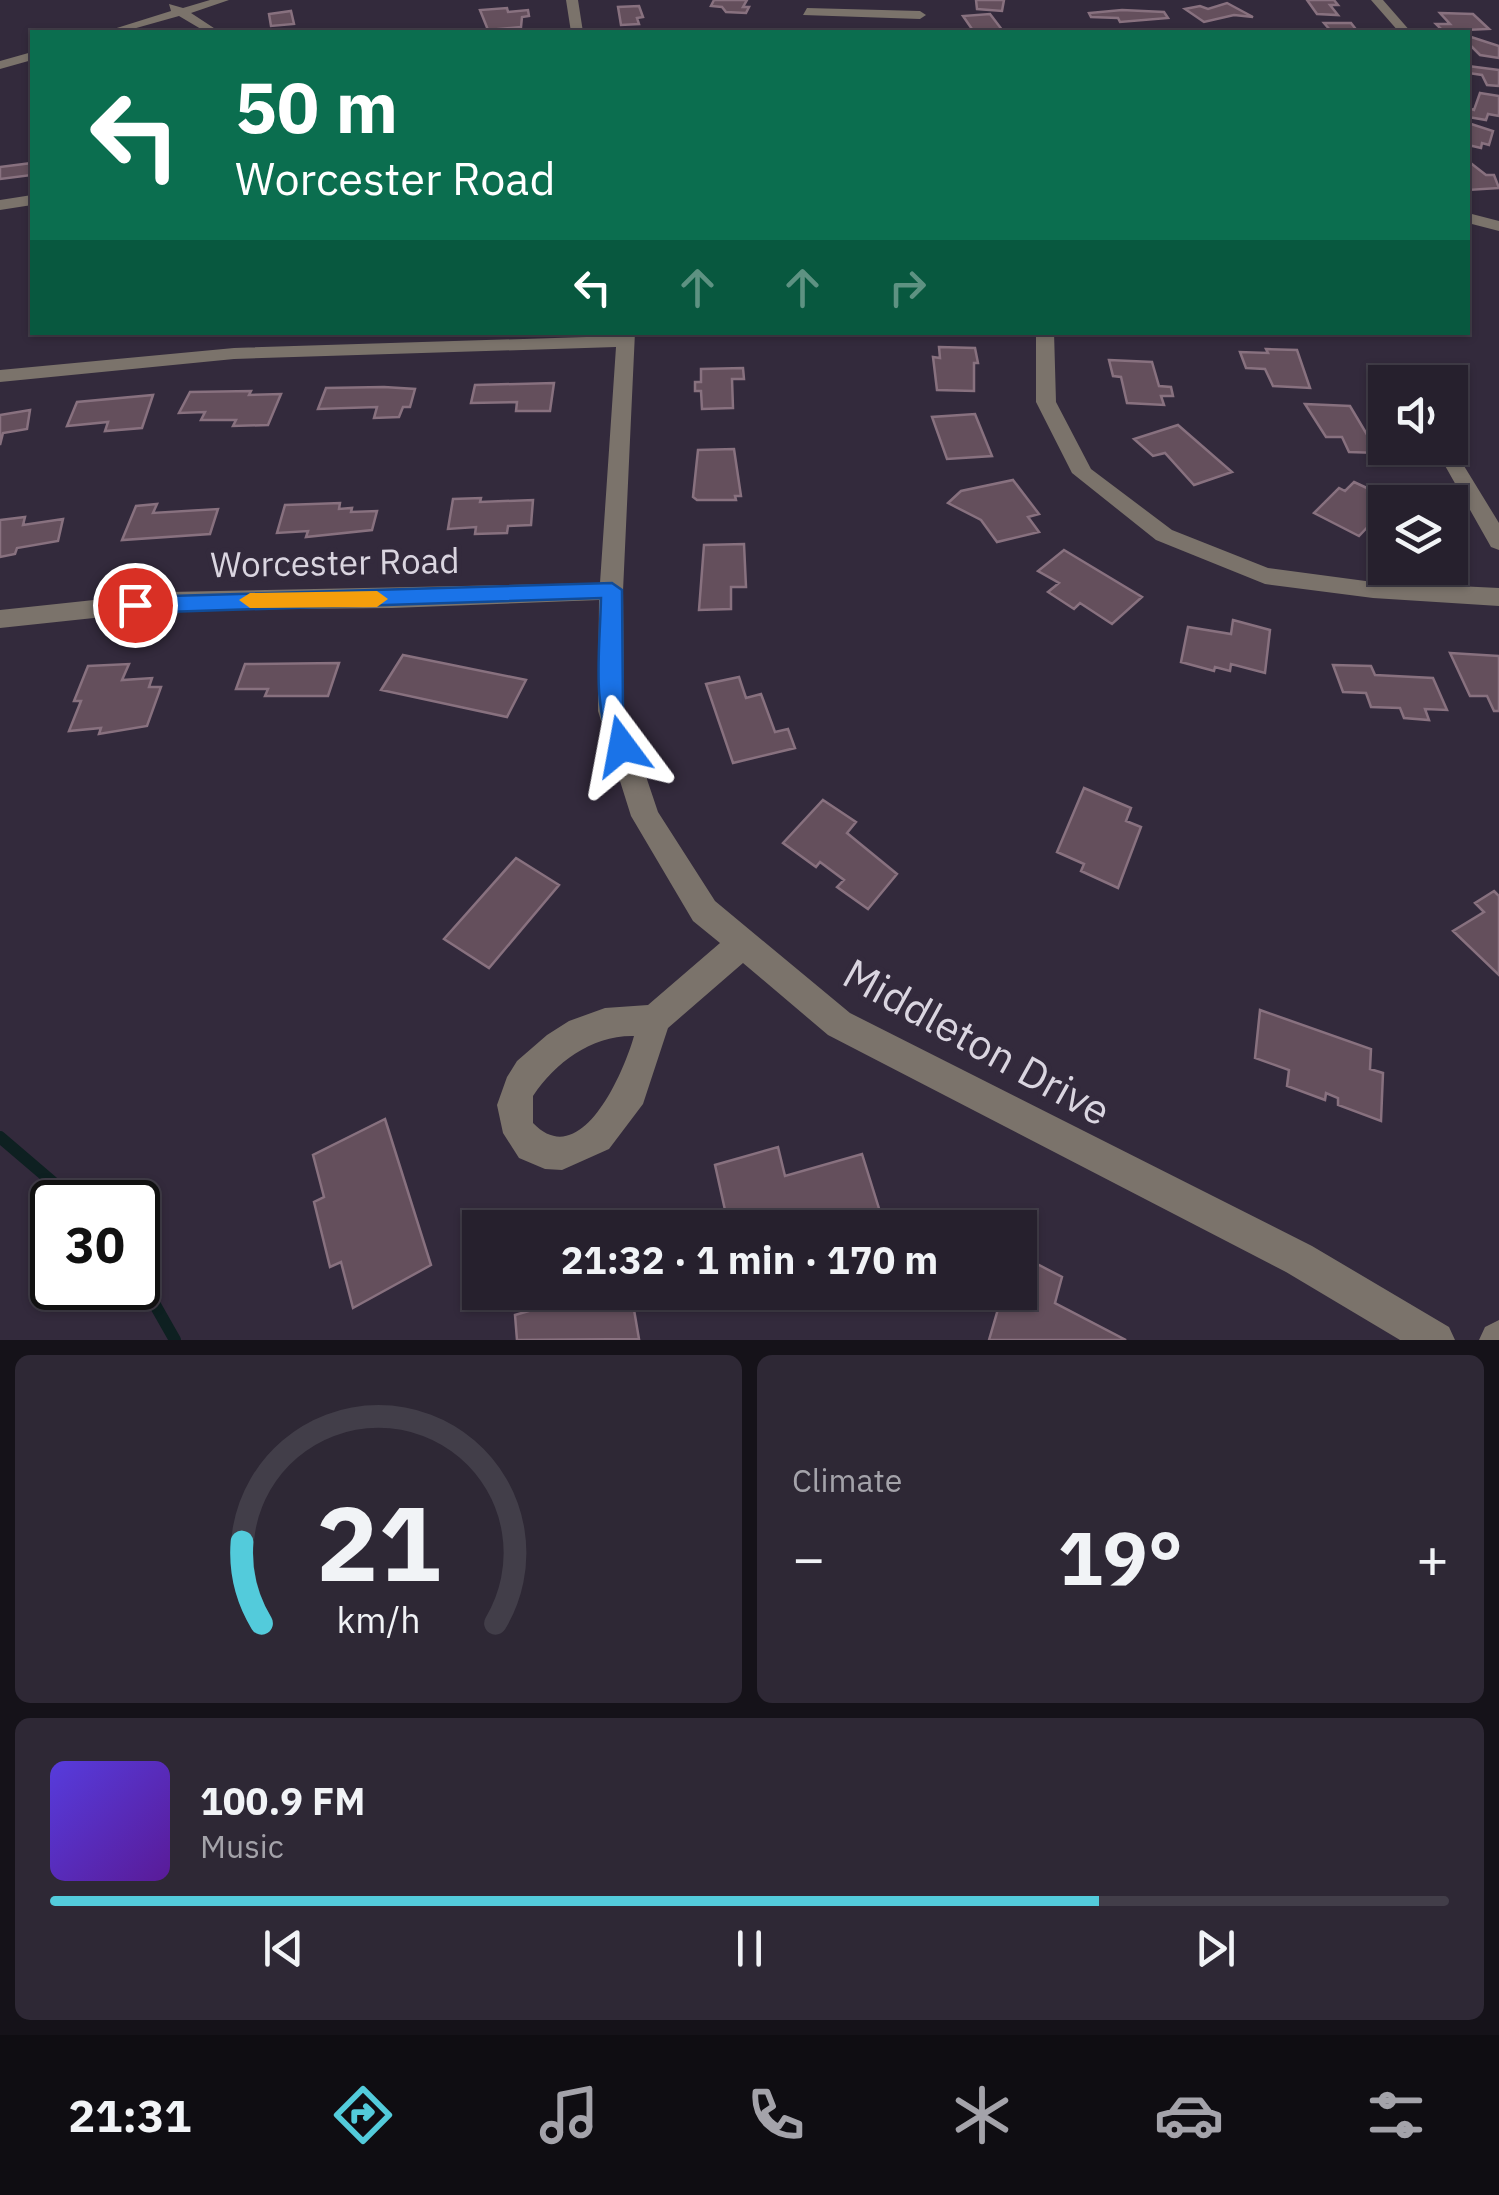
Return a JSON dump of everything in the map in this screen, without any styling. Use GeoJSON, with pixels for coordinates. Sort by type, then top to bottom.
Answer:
{"type":"FeatureCollection","features":[{"type":"Feature","properties":{"kind":"street"},"geometry":{"type":"LineString","coordinates":[[160,0],[211,30]]}},
{"type":"Feature","properties":{"kind":"street"},"geometry":{"type":"LineString","coordinates":[[117,30],[222,0]]}},
{"type":"Feature","properties":{"kind":"street"},"geometry":{"type":"LineString","coordinates":[[572,0],[577,30]]}},
{"type":"Feature","properties":{"kind":"street"},"geometry":{"type":"LineString","coordinates":[[924,0],[920,15],[927,30]]}},
{"type":"Feature","properties":{"kind":"street"},"geometry":{"type":"LineString","coordinates":[[1377,0],[1403,30]]}},
{"type":"Feature","properties":{"kind":"street"},"geometry":{"type":"LineString","coordinates":[[807,12],[920,15]]}},
{"type":"Feature","properties":{"kind":"street"},"geometry":{"type":"LineString","coordinates":[[0,65],[30,57]]}},
{"type":"Feature","properties":{"kind":"street"},"geometry":{"type":"LineString","coordinates":[[0,205],[30,200]]}},
{"type":"Feature","properties":{"kind":"street"},"geometry":{"type":"LineString","coordinates":[[1470,219],[1499,226]]}},
{"type":"Feature","properties":{"kind":"street"},"geometry":{"type":"LineString","coordinates":[[1045,335],[1046,402],[1083,473],[1164,535],[1265,576],[1373,590],[1499,596]]}},
{"type":"Feature","properties":{"kind":"street"},"geometry":{"type":"LineString","coordinates":[[0,376],[285,340],[626,337]]}},
{"type":"Feature","properties":{"kind":"street","name":"Middleton Drive"},"geometry":{"type":"LineString","coordinates":[[626,337],[612,590],[612,711],[645,816],[704,911],[840,1024],[1299,1260],[1436,1340]]}},
{"type":"Feature","properties":{"kind":"street"},"geometry":{"type":"LineString","coordinates":[[1455,465],[1499,542]]}},
{"type":"Feature","properties":{"kind":"street","name":"Worcester Road"},"geometry":{"type":"LineString","coordinates":[[0,619],[168,601],[392,599],[612,590]]}},
{"type":"Feature","properties":{"kind":"street"},"geometry":{"type":"LineString","coordinates":[[654,1020],[618,1021],[569,1036],[526,1075],[514,1097],[512,1119],[520,1137],[536,1151],[554,1153],[576,1150],[599,1137],[621,1110],[645,1062],[654,1020],[743,943]]}},
{"type":"Feature","properties":{"kind":"building"},"geometry":{"type":"Polygon","coordinates":[[[714,0],[747,0],[743,7],[749,7],[746,13],[726,12],[722,7],[711,6],[714,0]]]}},
{"type":"Feature","properties":{"kind":"building"},"geometry":{"type":"Polygon","coordinates":[[[976,0],[1004,0],[1002,11],[977,9],[976,0]]]}},
{"type":"Feature","properties":{"kind":"building"},"geometry":{"type":"Polygon","coordinates":[[[1307,0],[1334,0],[1338,5],[1330,5],[1338,15],[1317,14],[1307,0]]]}},
{"type":"Feature","properties":{"kind":"building"},"geometry":{"type":"Polygon","coordinates":[[[1227,3],[1253,17],[1234,15],[1204,22],[1185,9],[1208,9],[1227,3]]]}},
{"type":"Feature","properties":{"kind":"building"},"geometry":{"type":"Polygon","coordinates":[[[639,6],[643,17],[637,18],[639,24],[621,25],[618,7],[639,6]]]}},
{"type":"Feature","properties":{"kind":"building"},"geometry":{"type":"Polygon","coordinates":[[[507,8],[508,12],[528,10],[529,16],[522,17],[521,27],[488,30],[480,10],[507,8]]]}},
{"type":"Feature","properties":{"kind":"building"},"geometry":{"type":"Polygon","coordinates":[[[291,11],[294,24],[271,26],[269,14],[291,11]]]}},
{"type":"Feature","properties":{"kind":"building"},"geometry":{"type":"Polygon","coordinates":[[[1164,12],[1168,18],[1120,22],[1118,18],[1091,17],[1089,13],[1164,12]]]}},
{"type":"Feature","properties":{"kind":"building"},"geometry":{"type":"Polygon","coordinates":[[[1440,13],[1473,14],[1489,29],[1442,30],[1436,24],[1450,24],[1440,13]]]}},
{"type":"Feature","properties":{"kind":"building"},"geometry":{"type":"Polygon","coordinates":[[[990,14],[1002,30],[973,30],[963,16],[990,14]]]}},
{"type":"Feature","properties":{"kind":"building"},"geometry":{"type":"Polygon","coordinates":[[[1324,23],[1351,23],[1356,30],[1330,30],[1324,23]]]}},
{"type":"Feature","properties":{"kind":"building"},"geometry":{"type":"Polygon","coordinates":[[[1470,37],[1499,46],[1499,58],[1480,55],[1470,45],[1470,37]]]}},
{"type":"Feature","properties":{"kind":"building"},"geometry":{"type":"Polygon","coordinates":[[[1470,66],[1499,70],[1499,86],[1487,85],[1482,75],[1470,73],[1470,66]]]}},
{"type":"Feature","properties":{"kind":"building"},"geometry":{"type":"Polygon","coordinates":[[[1480,93],[1499,96],[1499,116],[1488,114],[1486,120],[1470,117],[1470,109],[1474,110],[1480,93]]]}},
{"type":"Feature","properties":{"kind":"building"},"geometry":{"type":"Polygon","coordinates":[[[1470,124],[1493,131],[1489,145],[1482,143],[1481,148],[1470,145],[1470,124]]]}},
{"type":"Feature","properties":{"kind":"building"},"geometry":{"type":"Polygon","coordinates":[[[30,163],[30,175],[0,179],[0,167],[30,163]]]}},
{"type":"Feature","properties":{"kind":"building"},"geometry":{"type":"Polygon","coordinates":[[[1470,163],[1486,175],[1494,175],[1499,188],[1470,190],[1470,163]]]}},
{"type":"Feature","properties":{"kind":"building"},"geometry":{"type":"Polygon","coordinates":[[[939,347],[975,348],[978,363],[974,363],[974,391],[937,390],[933,357],[940,358],[939,347]]]}},
{"type":"Feature","properties":{"kind":"building"},"geometry":{"type":"Polygon","coordinates":[[[1266,349],[1297,350],[1310,388],[1273,386],[1265,369],[1246,368],[1240,352],[1268,353],[1266,349]]]}},
{"type":"Feature","properties":{"kind":"building"},"geometry":{"type":"Polygon","coordinates":[[[1109,360],[1152,362],[1159,386],[1171,387],[1173,396],[1161,396],[1164,405],[1127,403],[1121,377],[1113,376],[1109,360]]]}},
{"type":"Feature","properties":{"kind":"building"},"geometry":{"type":"Polygon","coordinates":[[[743,368],[744,379],[732,379],[733,408],[702,409],[701,391],[695,391],[695,382],[701,382],[701,369],[743,368]]]}},
{"type":"Feature","properties":{"kind":"building"},"geometry":{"type":"Polygon","coordinates":[[[554,383],[550,411],[516,411],[517,402],[471,403],[475,385],[554,383]]]}},
{"type":"Feature","properties":{"kind":"building"},"geometry":{"type":"Polygon","coordinates":[[[326,388],[415,389],[410,407],[403,407],[399,417],[374,418],[377,407],[318,409],[326,388]]]}},
{"type":"Feature","properties":{"kind":"building"},"geometry":{"type":"Polygon","coordinates":[[[251,391],[249,395],[281,394],[268,425],[233,426],[236,420],[201,420],[205,412],[179,413],[190,392],[251,391]]]}},
{"type":"Feature","properties":{"kind":"building"},"geometry":{"type":"Polygon","coordinates":[[[153,395],[142,428],[105,431],[108,422],[67,426],[77,402],[153,395]]]}},
{"type":"Feature","properties":{"kind":"building"},"geometry":{"type":"Polygon","coordinates":[[[1305,404],[1350,406],[1368,436],[1368,453],[1349,452],[1342,437],[1326,437],[1305,404]]]}},
{"type":"Feature","properties":{"kind":"building"},"geometry":{"type":"Polygon","coordinates":[[[30,410],[27,429],[3,433],[0,445],[0,415],[30,410]]]}},
{"type":"Feature","properties":{"kind":"building"},"geometry":{"type":"Polygon","coordinates":[[[975,414],[992,456],[947,459],[932,417],[975,414]]]}},
{"type":"Feature","properties":{"kind":"building"},"geometry":{"type":"Polygon","coordinates":[[[1178,425],[1232,472],[1194,485],[1165,453],[1153,456],[1134,439],[1178,425]]]}},
{"type":"Feature","properties":{"kind":"building"},"geometry":{"type":"Polygon","coordinates":[[[734,449],[741,496],[735,496],[736,500],[693,497],[698,450],[734,449]]]}},
{"type":"Feature","properties":{"kind":"building"},"geometry":{"type":"Polygon","coordinates":[[[1013,480],[1039,514],[1028,517],[1039,532],[997,542],[981,520],[948,503],[961,491],[1013,480]]]}},
{"type":"Feature","properties":{"kind":"building"},"geometry":{"type":"Polygon","coordinates":[[[1354,482],[1368,489],[1368,527],[1359,536],[1314,513],[1339,488],[1345,491],[1354,482]]]}},
{"type":"Feature","properties":{"kind":"building"},"geometry":{"type":"Polygon","coordinates":[[[481,498],[480,502],[533,500],[531,525],[508,526],[507,533],[475,534],[476,527],[448,529],[453,499],[481,498]]]}},
{"type":"Feature","properties":{"kind":"building"},"geometry":{"type":"Polygon","coordinates":[[[340,503],[339,509],[352,508],[351,512],[377,511],[372,530],[306,537],[308,531],[277,533],[285,505],[340,503]]]}},
{"type":"Feature","properties":{"kind":"building"},"geometry":{"type":"Polygon","coordinates":[[[157,504],[153,513],[218,509],[210,534],[122,540],[136,506],[157,504]]]}},
{"type":"Feature","properties":{"kind":"building"},"geometry":{"type":"Polygon","coordinates":[[[25,517],[23,525],[63,519],[58,541],[17,548],[15,554],[0,557],[0,520],[25,517]]]}},
{"type":"Feature","properties":{"kind":"building"},"geometry":{"type":"Polygon","coordinates":[[[744,544],[746,587],[731,587],[731,609],[699,610],[704,545],[744,544]]]}},
{"type":"Feature","properties":{"kind":"building"},"geometry":{"type":"Polygon","coordinates":[[[1064,550],[1142,597],[1112,624],[1080,603],[1074,609],[1048,592],[1059,583],[1038,571],[1064,550]]]}},
{"type":"Feature","properties":{"kind":"building"},"geometry":{"type":"Polygon","coordinates":[[[1233,620],[1270,630],[1265,673],[1231,664],[1230,671],[1215,667],[1214,671],[1181,662],[1188,627],[1231,634],[1233,620]]]}},
{"type":"Feature","properties":{"kind":"building"},"geometry":{"type":"Polygon","coordinates":[[[1450,653],[1499,656],[1499,711],[1494,711],[1487,696],[1470,696],[1450,653]]]}},
{"type":"Feature","properties":{"kind":"building"},"geometry":{"type":"Polygon","coordinates":[[[403,655],[526,680],[507,717],[381,690],[403,655]]]}},
{"type":"Feature","properties":{"kind":"building"},"geometry":{"type":"Polygon","coordinates":[[[339,663],[328,696],[265,696],[268,689],[236,689],[245,664],[339,663]]]}},
{"type":"Feature","properties":{"kind":"building"},"geometry":{"type":"Polygon","coordinates":[[[129,664],[122,680],[152,678],[149,687],[161,687],[147,726],[99,734],[101,728],[69,731],[81,701],[74,701],[88,666],[129,664]]]}},
{"type":"Feature","properties":{"kind":"building"},"geometry":{"type":"Polygon","coordinates":[[[1333,665],[1371,666],[1375,675],[1433,678],[1447,710],[1425,709],[1429,720],[1404,718],[1400,708],[1371,707],[1366,693],[1343,692],[1333,665]]]}},
{"type":"Feature","properties":{"kind":"building"},"geometry":{"type":"Polygon","coordinates":[[[739,677],[746,698],[761,694],[775,732],[788,729],[795,748],[733,763],[706,684],[739,677]]]}},
{"type":"Feature","properties":{"kind":"building"},"geometry":{"type":"Polygon","coordinates":[[[1084,788],[1131,808],[1126,821],[1141,827],[1118,888],[1081,871],[1084,864],[1057,852],[1084,788]]]}},
{"type":"Feature","properties":{"kind":"building"},"geometry":{"type":"Polygon","coordinates":[[[823,800],[856,822],[847,833],[897,874],[868,909],[837,887],[844,880],[820,862],[816,867],[783,843],[823,800]]]}},
{"type":"Feature","properties":{"kind":"building"},"geometry":{"type":"Polygon","coordinates":[[[516,858],[559,885],[489,968],[444,939],[516,858]]]}},
{"type":"Feature","properties":{"kind":"building"},"geometry":{"type":"Polygon","coordinates":[[[1494,891],[1499,896],[1499,975],[1453,931],[1484,912],[1475,903],[1494,891]]]}},
{"type":"Feature","properties":{"kind":"building"},"geometry":{"type":"Polygon","coordinates":[[[1260,1010],[1371,1049],[1370,1069],[1383,1073],[1381,1121],[1338,1105],[1338,1098],[1326,1093],[1325,1100],[1287,1086],[1289,1070],[1255,1058],[1260,1010]]]}},
{"type":"Feature","properties":{"kind":"building"},"geometry":{"type":"Polygon","coordinates":[[[385,1119],[431,1265],[353,1308],[341,1262],[330,1267],[314,1202],[324,1197],[313,1155],[385,1119]]]}},
{"type":"Feature","properties":{"kind":"building"},"geometry":{"type":"Polygon","coordinates":[[[778,1147],[785,1176],[862,1154],[879,1210],[725,1210],[715,1165],[778,1147]]]}},
{"type":"Feature","properties":{"kind":"building"},"geometry":{"type":"Polygon","coordinates":[[[1037,1264],[1062,1277],[1055,1303],[1126,1340],[989,1340],[998,1310],[1037,1310],[1037,1264]]]}},
{"type":"Feature","properties":{"kind":"building"},"geometry":{"type":"Polygon","coordinates":[[[532,1310],[634,1310],[639,1339],[517,1340],[515,1315],[532,1310]]]}},
{"type":"Feature","properties":{"kind":"waterway"},"geometry":{"type":"LineString","coordinates":[[0,1137],[50,1180]]}},
{"type":"Feature","properties":{"kind":"waterway"},"geometry":{"type":"LineString","coordinates":[[158,1310],[175,1340]]}},
{"type":"Feature","properties":{"kind":"slow traffic"},"geometry":{"type":"LineString","coordinates":[[250,600],[377,599]]}},
{"type":"Feature","properties":{"kind":"route"},"geometry":{"type":"LineString","coordinates":[[135,605],[612,590],[612,711],[622,746]]}}]}
